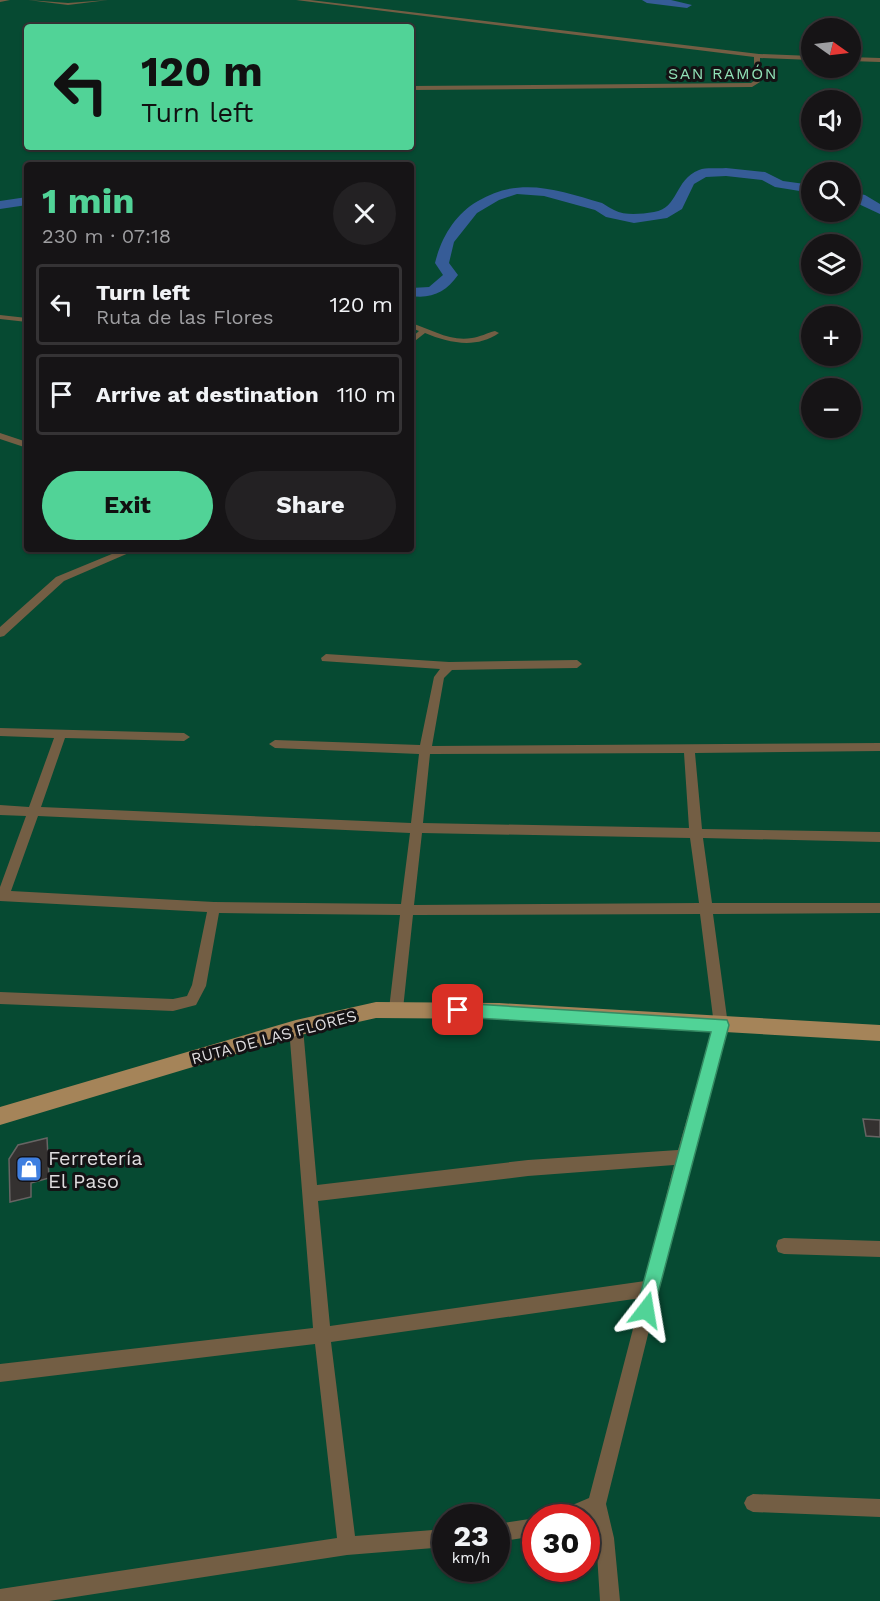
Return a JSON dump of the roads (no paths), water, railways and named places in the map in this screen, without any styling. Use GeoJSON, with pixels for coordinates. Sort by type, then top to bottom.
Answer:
{"type":"FeatureCollection","features":[{"type":"Feature","properties":{"kind":"main road","name":"RUTA DE LAS FLORES"},"geometry":{"type":"LineString","coordinates":[[0,1116],[296,1028],[348,1015],[396,1009],[499,1011],[880,1033]]}},
{"type":"Feature","properties":{"kind":"street"},"geometry":{"type":"LineString","coordinates":[[0,1],[8,0]]}},
{"type":"Feature","properties":{"kind":"street"},"geometry":{"type":"LineString","coordinates":[[30,0],[60,4],[106,0]]}},
{"type":"Feature","properties":{"kind":"street"},"geometry":{"type":"LineString","coordinates":[[298,0],[757,56],[801,58]]}},
{"type":"Feature","properties":{"kind":"street"},"geometry":{"type":"LineString","coordinates":[[414,88],[752,85],[758,82],[757,56]]}},
{"type":"Feature","properties":{"kind":"street"},"geometry":{"type":"LineString","coordinates":[[861,59],[880,60]]}},
{"type":"Feature","properties":{"kind":"street"},"geometry":{"type":"LineString","coordinates":[[0,317],[24,320]]}},
{"type":"Feature","properties":{"kind":"street"},"geometry":{"type":"LineString","coordinates":[[414,327],[455,341],[469,343],[495,333]]}},
{"type":"Feature","properties":{"kind":"street"},"geometry":{"type":"LineString","coordinates":[[414,339],[424,330]]}},
{"type":"Feature","properties":{"kind":"street"},"geometry":{"type":"LineString","coordinates":[[0,436],[24,444]]}},
{"type":"Feature","properties":{"kind":"street"},"geometry":{"type":"LineString","coordinates":[[0,633],[60,579],[126,552]]}},
{"type":"Feature","properties":{"kind":"street"},"geometry":{"type":"LineString","coordinates":[[326,658],[449,666],[577,664]]}},
{"type":"Feature","properties":{"kind":"street"},"geometry":{"type":"LineString","coordinates":[[396,1009],[425,750],[440,676],[449,666]]}},
{"type":"Feature","properties":{"kind":"street"},"geometry":{"type":"LineString","coordinates":[[0,732],[184,737]]}},
{"type":"Feature","properties":{"kind":"street"},"geometry":{"type":"LineString","coordinates":[[61,734],[2,896],[214,907],[407,910],[880,909]]}},
{"type":"Feature","properties":{"kind":"street"},"geometry":{"type":"LineString","coordinates":[[275,744],[425,750],[880,747]]}},
{"type":"Feature","properties":{"kind":"street"},"geometry":{"type":"LineString","coordinates":[[610,1601],[605,1538],[597,1503],[684,1157],[721,1025],[696,834],[689,747]]}},
{"type":"Feature","properties":{"kind":"street"},"geometry":{"type":"LineString","coordinates":[[0,810],[416,828],[880,837]]}},
{"type":"Feature","properties":{"kind":"street"},"geometry":{"type":"LineString","coordinates":[[0,998],[173,1005],[191,1001],[199,986],[214,907]]}},
{"type":"Feature","properties":{"kind":"street"},"geometry":{"type":"LineString","coordinates":[[296,1028],[322,1335],[347,1546]]}},
{"type":"Feature","properties":{"kind":"street"},"geometry":{"type":"LineString","coordinates":[[310,1194],[528,1168],[684,1157]]}},
{"type":"Feature","properties":{"kind":"street"},"geometry":{"type":"LineString","coordinates":[[784,1246],[880,1250]]}},
{"type":"Feature","properties":{"kind":"street"},"geometry":{"type":"LineString","coordinates":[[0,1373],[322,1335],[651,1288]]}},
{"type":"Feature","properties":{"kind":"street"},"geometry":{"type":"LineString","coordinates":[[753,1503],[880,1508]]}},
{"type":"Feature","properties":{"kind":"street"},"geometry":{"type":"LineString","coordinates":[[0,1599],[347,1546],[432,1539]]}},
{"type":"Feature","properties":{"kind":"waterway"},"geometry":{"type":"LineString","coordinates":[[647,0],[687,5]]}},
{"type":"Feature","properties":{"kind":"waterway"},"geometry":{"type":"LineString","coordinates":[[414,292],[424,293],[434,290],[451,275],[442,263],[447,242],[472,210],[494,197],[516,190],[545,192],[600,207],[611,214],[634,219],[662,215],[677,206],[688,182],[703,173],[726,172],[765,176],[780,184],[801,187]]}},
{"type":"Feature","properties":{"kind":"waterway"},"geometry":{"type":"LineString","coordinates":[[861,199],[880,210]]}},
{"type":"Feature","properties":{"kind":"waterway"},"geometry":{"type":"LineString","coordinates":[[0,205],[24,201]]}},
{"type":"Feature","properties":{"kind":"place","name":"Ferretería El Paso"},"geometry":{"type":"Point","coordinates":[29,1169]}},
{"type":"Feature","properties":{"kind":"district","name":"SAN RAMÓN"},"geometry":{"type":"Point","coordinates":[723,73]}}]}
